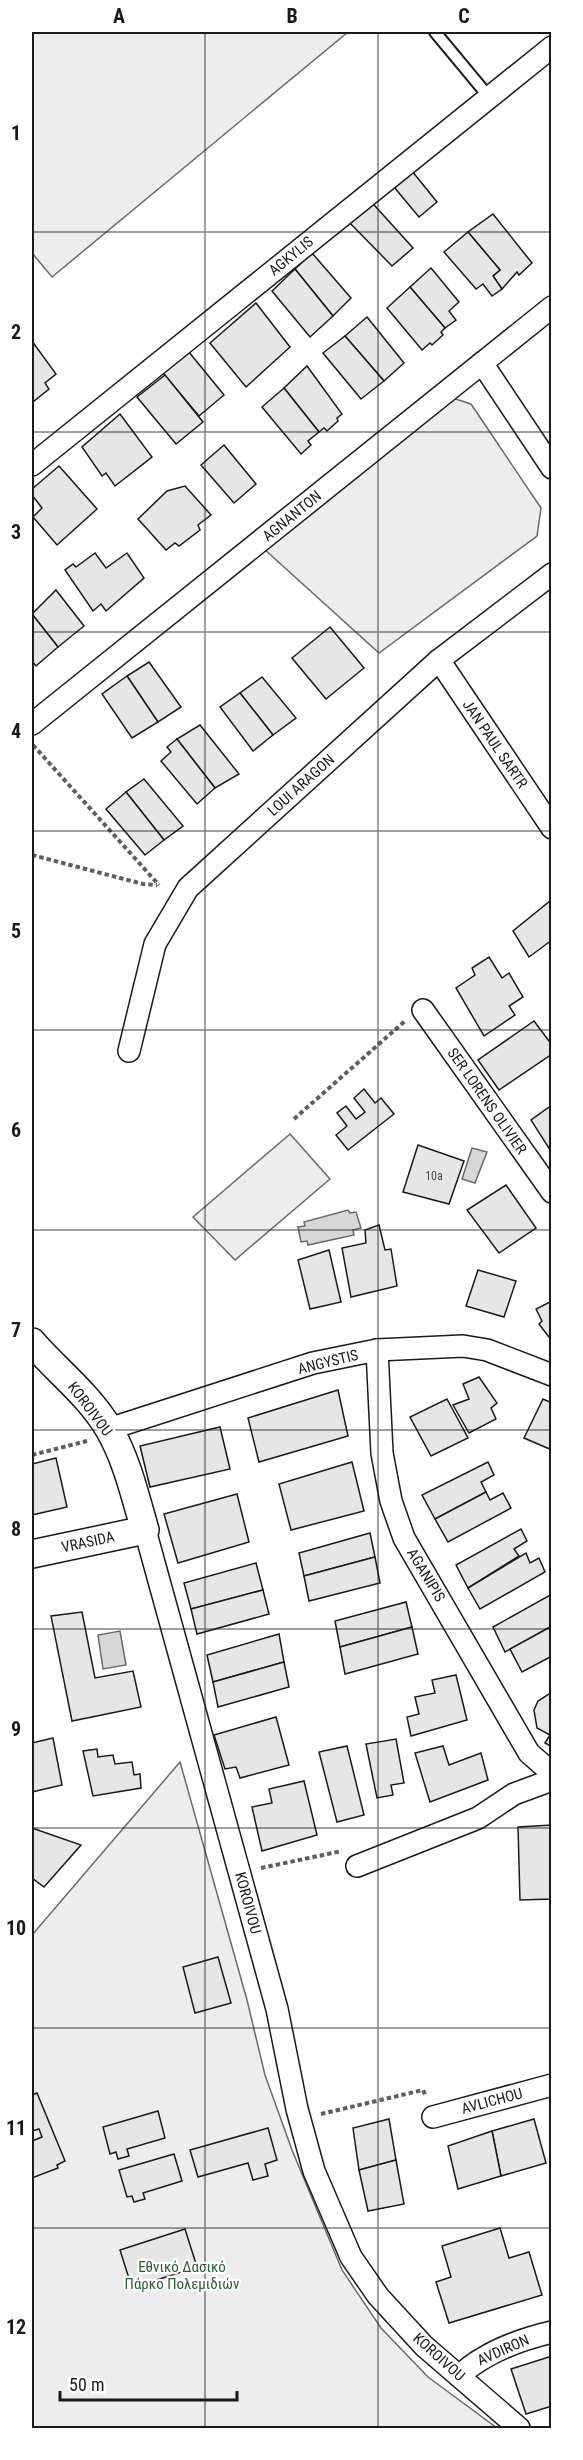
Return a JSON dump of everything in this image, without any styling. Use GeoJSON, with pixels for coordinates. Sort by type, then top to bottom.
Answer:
{"type":"FeatureCollection","features":[{"type":"Feature","properties":{"kind":"street","name":"AGKYLIS"},"geometry":{"type":"LineString","coordinates":[[32,465],[552,47]]}},
{"type":"Feature","properties":{"kind":"street","name":"AGNANTON"},"geometry":{"type":"LineString","coordinates":[[32,724],[552,307]]}},
{"type":"Feature","properties":{"kind":"street"},"geometry":{"type":"LineString","coordinates":[[482,363],[552,468]]}},
{"type":"Feature","properties":{"kind":"street","name":"LOUI ARAGON"},"geometry":{"type":"LineString","coordinates":[[129,1051],[155,944],[188,888],[439,660],[552,574]]}},
{"type":"Feature","properties":{"kind":"street","name":"JAN PAUL SARTR"},"geometry":{"type":"LineString","coordinates":[[439,660],[552,828]]}},
{"type":"Feature","properties":{"kind":"street","name":"SER LORENS OLIVIER"},"geometry":{"type":"LineString","coordinates":[[423,1010],[552,1192]]}},
{"type":"Feature","properties":{"kind":"street","name":"KOROIVOU"},"geometry":{"type":"LineString","coordinates":[[32,1342],[80,1390],[109,1429],[130,1479],[277,2009],[300,2119],[314,2171],[351,2257],[378,2295],[424,2346],[519,2428]]}},
{"type":"Feature","properties":{"kind":"street","name":"ANGYSTIS"},"geometry":{"type":"LineString","coordinates":[[109,1429],[313,1363],[377,1350],[463,1346],[487,1350],[552,1375]]}},
{"type":"Feature","properties":{"kind":"street","name":"AGANIPIS"},"geometry":{"type":"LineString","coordinates":[[377,1350],[382,1453],[391,1501],[404,1538],[529,1753],[552,1773]]}},
{"type":"Feature","properties":{"kind":"street","name":"VRASIDA"},"geometry":{"type":"LineString","coordinates":[[32,1554],[145,1530]]}},
{"type":"Feature","properties":{"kind":"street"},"geometry":{"type":"LineString","coordinates":[[357,1866],[478,1818],[514,1794],[552,1780]]}},
{"type":"Feature","properties":{"kind":"street","name":"AVLICHOU"},"geometry":{"type":"LineString","coordinates":[[433,2117],[552,2085]]}},
{"type":"Feature","properties":{"kind":"street","name":"AVDIRON"},"geometry":{"type":"LineString","coordinates":[[459,2376],[474,2362],[494,2352],[552,2332]]}},
{"type":"Feature","properties":{"kind":"lane"},"geometry":{"type":"LineString","coordinates":[[435,32],[489,97]]}},
{"type":"Feature","properties":{"kind":"path"},"geometry":{"type":"LineString","coordinates":[[32,744],[159,885]]}},
{"type":"Feature","properties":{"kind":"path"},"geometry":{"type":"LineString","coordinates":[[32,855],[143,884],[188,888]]}},
{"type":"Feature","properties":{"kind":"path"},"geometry":{"type":"LineString","coordinates":[[294,1119],[417,1011],[423,1010]]}},
{"type":"Feature","properties":{"kind":"path"},"geometry":{"type":"LineString","coordinates":[[32,1455],[80,1444],[109,1429]]}},
{"type":"Feature","properties":{"kind":"path"},"geometry":{"type":"LineString","coordinates":[[240,1873],[355,1848],[357,1866]]}},
{"type":"Feature","properties":{"kind":"path"},"geometry":{"type":"LineString","coordinates":[[300,2119],[423,2090],[433,2117]]}},
{"type":"Feature","properties":{"kind":"shaded area"},"geometry":{"type":"Polygon","coordinates":[[[32,32],[348,32],[52,277],[32,253],[32,32]]]}},
{"type":"Feature","properties":{"kind":"shaded area"},"geometry":{"type":"Polygon","coordinates":[[[446,396],[471,404],[541,508],[537,536],[379,653],[263,548],[446,396]]]}},
{"type":"Feature","properties":{"kind":"shaded area"},"geometry":{"type":"Polygon","coordinates":[[[290,1134],[330,1179],[235,1260],[193,1217],[290,1134]]]}},
{"type":"Feature","properties":{"kind":"shaded area"},"geometry":{"type":"Polygon","coordinates":[[[472,1148],[487,1152],[475,1183],[462,1179],[472,1148]]]}},
{"type":"Feature","properties":{"kind":"shaded area"},"geometry":{"type":"Polygon","coordinates":[[[348,1210],[350,1213],[356,1212],[361,1228],[353,1230],[354,1235],[308,1245],[307,1241],[301,1242],[298,1227],[305,1226],[304,1222],[348,1210]]]}},
{"type":"Feature","properties":{"kind":"shaded area"},"geometry":{"type":"Polygon","coordinates":[[[120,1631],[126,1665],[103,1669],[98,1635],[120,1631]]]}},
{"type":"Feature","properties":{"kind":"shaded area","name":"Εθνικό Δασικό Πάρκο Πολεμιδιών"},"geometry":{"type":"Polygon","coordinates":[[[180,1762],[247,2000],[265,2075],[292,2150],[342,2270],[381,2328],[428,2377],[497,2428],[32,2428],[32,1935],[180,1762]]]}},
{"type":"Feature","properties":{"kind":"building"},"geometry":{"type":"Polygon","coordinates":[[[408,166],[437,202],[419,217],[389,181],[408,166]]]}},
{"type":"Feature","properties":{"kind":"building"},"geometry":{"type":"Polygon","coordinates":[[[366,196],[413,248],[392,266],[344,217],[366,196]]]}},
{"type":"Feature","properties":{"kind":"building"},"geometry":{"type":"Polygon","coordinates":[[[493,214],[532,263],[519,275],[517,272],[502,289],[493,276],[500,270],[468,232],[493,214]]]}},
{"type":"Feature","properties":{"kind":"building"},"geometry":{"type":"Polygon","coordinates":[[[468,232],[500,270],[493,276],[502,289],[492,296],[483,284],[476,289],[444,252],[468,232]]]}},
{"type":"Feature","properties":{"kind":"building"},"geometry":{"type":"Polygon","coordinates":[[[312,253],[351,298],[333,316],[295,269],[312,253]]]}},
{"type":"Feature","properties":{"kind":"building"},"geometry":{"type":"Polygon","coordinates":[[[431,268],[459,302],[449,311],[456,320],[445,328],[410,287],[431,268]]]}},
{"type":"Feature","properties":{"kind":"building"},"geometry":{"type":"Polygon","coordinates":[[[295,269],[333,316],[310,337],[272,291],[295,269]]]}},
{"type":"Feature","properties":{"kind":"building"},"geometry":{"type":"Polygon","coordinates":[[[410,287],[445,328],[441,332],[443,335],[422,350],[387,308],[410,287]]]}},
{"type":"Feature","properties":{"kind":"building"},"geometry":{"type":"Polygon","coordinates":[[[256,303],[290,347],[246,387],[210,343],[256,303]]]}},
{"type":"Feature","properties":{"kind":"building"},"geometry":{"type":"Polygon","coordinates":[[[367,317],[404,363],[384,381],[345,336],[367,317]]]}},
{"type":"Feature","properties":{"kind":"building"},"geometry":{"type":"Polygon","coordinates":[[[345,336],[384,381],[361,399],[323,353],[345,336]]]}},
{"type":"Feature","properties":{"kind":"building"},"geometry":{"type":"Polygon","coordinates":[[[32,341],[56,374],[45,383],[49,389],[34,401],[32,399],[32,341]]]}},
{"type":"Feature","properties":{"kind":"building"},"geometry":{"type":"Polygon","coordinates":[[[184,346],[224,395],[199,416],[157,366],[184,346]]]}},
{"type":"Feature","properties":{"kind":"building"},"geometry":{"type":"Polygon","coordinates":[[[307,366],[342,414],[327,431],[324,428],[319,432],[284,388],[307,366]]]}},
{"type":"Feature","properties":{"kind":"building"},"geometry":{"type":"Polygon","coordinates":[[[165,375],[203,422],[176,444],[137,397],[165,375]]]}},
{"type":"Feature","properties":{"kind":"building"},"geometry":{"type":"Polygon","coordinates":[[[284,388],[319,432],[308,441],[311,445],[301,454],[262,407],[284,388]]]}},
{"type":"Feature","properties":{"kind":"building"},"geometry":{"type":"Polygon","coordinates":[[[120,414],[152,457],[115,486],[106,473],[102,476],[82,447],[120,414]]]}},
{"type":"Feature","properties":{"kind":"building"},"geometry":{"type":"Polygon","coordinates":[[[224,445],[256,484],[234,503],[201,465],[224,445]]]}},
{"type":"Feature","properties":{"kind":"building"},"geometry":{"type":"Polygon","coordinates":[[[59,466],[97,509],[57,545],[33,517],[42,508],[32,495],[32,489],[59,466]]]}},
{"type":"Feature","properties":{"kind":"building"},"geometry":{"type":"Polygon","coordinates":[[[185,486],[211,515],[198,525],[200,530],[179,546],[175,543],[166,550],[138,519],[167,491],[185,486]]]}},
{"type":"Feature","properties":{"kind":"building"},"geometry":{"type":"Polygon","coordinates":[[[95,553],[106,568],[127,553],[144,578],[106,611],[101,604],[93,611],[65,570],[73,564],[76,567],[95,553]]]}},
{"type":"Feature","properties":{"kind":"building"},"geometry":{"type":"Polygon","coordinates":[[[56,590],[84,626],[58,647],[32,614],[56,590]]]}},
{"type":"Feature","properties":{"kind":"building"},"geometry":{"type":"Polygon","coordinates":[[[32,614],[58,647],[36,666],[32,661],[32,614]]]}},
{"type":"Feature","properties":{"kind":"building"},"geometry":{"type":"Polygon","coordinates":[[[330,627],[364,668],[326,699],[292,658],[330,627]]]}},
{"type":"Feature","properties":{"kind":"building"},"geometry":{"type":"Polygon","coordinates":[[[149,662],[181,707],[158,722],[127,676],[149,662]]]}},
{"type":"Feature","properties":{"kind":"building"},"geometry":{"type":"Polygon","coordinates":[[[127,676],[158,722],[132,738],[102,694],[127,676]]]}},
{"type":"Feature","properties":{"kind":"building"},"geometry":{"type":"Polygon","coordinates":[[[262,677],[296,718],[273,735],[240,693],[262,677]]]}},
{"type":"Feature","properties":{"kind":"building"},"geometry":{"type":"Polygon","coordinates":[[[240,693],[273,735],[253,751],[220,707],[240,693]]]}},
{"type":"Feature","properties":{"kind":"building"},"geometry":{"type":"Polygon","coordinates":[[[200,725],[239,774],[215,788],[177,739],[200,725]]]}},
{"type":"Feature","properties":{"kind":"building"},"geometry":{"type":"Polygon","coordinates":[[[177,739],[215,788],[197,804],[161,761],[171,752],[167,747],[177,739]]]}},
{"type":"Feature","properties":{"kind":"building"},"geometry":{"type":"Polygon","coordinates":[[[144,779],[183,826],[164,840],[126,792],[144,779]]]}},
{"type":"Feature","properties":{"kind":"building"},"geometry":{"type":"Polygon","coordinates":[[[126,792],[164,840],[145,855],[106,809],[126,792]]]}},
{"type":"Feature","properties":{"kind":"building"},"geometry":{"type":"Polygon","coordinates":[[[550,901],[552,940],[529,957],[513,931],[550,901]]]}},
{"type":"Feature","properties":{"kind":"building"},"geometry":{"type":"Polygon","coordinates":[[[489,957],[502,978],[509,973],[523,997],[509,1006],[515,1015],[484,1036],[456,988],[475,975],[472,968],[489,957]]]}},
{"type":"Feature","properties":{"kind":"building"},"geometry":{"type":"Polygon","coordinates":[[[534,1021],[552,1045],[552,1054],[499,1090],[478,1060],[534,1021]]]}},
{"type":"Feature","properties":{"kind":"building"},"geometry":{"type":"Polygon","coordinates":[[[364,1089],[375,1103],[381,1098],[394,1114],[348,1150],[336,1135],[347,1126],[337,1113],[346,1106],[356,1119],[365,1112],[354,1098],[364,1089]]]}},
{"type":"Feature","properties":{"kind":"building"},"geometry":{"type":"Polygon","coordinates":[[[552,1105],[552,1153],[531,1120],[552,1105]]]}},
{"type":"Feature","properties":{"kind":"building"},"geometry":{"type":"Polygon","coordinates":[[[418,1145],[464,1161],[449,1204],[403,1192],[418,1145]]]}},
{"type":"Feature","properties":{"kind":"building"},"geometry":{"type":"Polygon","coordinates":[[[506,1185],[536,1228],[499,1253],[467,1210],[506,1185]]]}},
{"type":"Feature","properties":{"kind":"building"},"geometry":{"type":"Polygon","coordinates":[[[379,1225],[385,1250],[391,1249],[397,1286],[351,1297],[342,1248],[366,1243],[365,1230],[379,1225]]]}},
{"type":"Feature","properties":{"kind":"building"},"geometry":{"type":"Polygon","coordinates":[[[329,1250],[341,1302],[310,1309],[298,1260],[329,1250]]]}},
{"type":"Feature","properties":{"kind":"building"},"geometry":{"type":"Polygon","coordinates":[[[478,1270],[516,1281],[504,1317],[466,1306],[478,1270]]]}},
{"type":"Feature","properties":{"kind":"building"},"geometry":{"type":"Polygon","coordinates":[[[552,1301],[552,1341],[539,1324],[542,1321],[536,1309],[552,1301]]]}},
{"type":"Feature","properties":{"kind":"building"},"geometry":{"type":"Polygon","coordinates":[[[479,1377],[497,1403],[491,1408],[496,1419],[469,1433],[453,1405],[469,1399],[463,1384],[479,1377]]]}},
{"type":"Feature","properties":{"kind":"building"},"geometry":{"type":"Polygon","coordinates":[[[338,1390],[348,1436],[259,1462],[248,1418],[338,1390]]]}},
{"type":"Feature","properties":{"kind":"building"},"geometry":{"type":"Polygon","coordinates":[[[447,1399],[468,1438],[431,1456],[410,1417],[447,1399]]]}},
{"type":"Feature","properties":{"kind":"building"},"geometry":{"type":"Polygon","coordinates":[[[543,1399],[552,1403],[552,1450],[524,1438],[543,1399]]]}},
{"type":"Feature","properties":{"kind":"building"},"geometry":{"type":"Polygon","coordinates":[[[220,1427],[230,1469],[150,1487],[140,1446],[220,1427]]]}},
{"type":"Feature","properties":{"kind":"building"},"geometry":{"type":"Polygon","coordinates":[[[56,1458],[67,1507],[32,1515],[32,1464],[56,1458]]]}},
{"type":"Feature","properties":{"kind":"building"},"geometry":{"type":"Polygon","coordinates":[[[352,1462],[364,1511],[291,1530],[279,1484],[352,1462]]]}},
{"type":"Feature","properties":{"kind":"building"},"geometry":{"type":"Polygon","coordinates":[[[488,1462],[494,1475],[481,1482],[486,1492],[435,1519],[422,1495],[488,1462]]]}},
{"type":"Feature","properties":{"kind":"building"},"geometry":{"type":"Polygon","coordinates":[[[486,1492],[490,1500],[503,1493],[511,1508],[448,1542],[435,1519],[486,1492]]]}},
{"type":"Feature","properties":{"kind":"building"},"geometry":{"type":"Polygon","coordinates":[[[237,1494],[249,1542],[178,1563],[164,1514],[237,1494]]]}},
{"type":"Feature","properties":{"kind":"building"},"geometry":{"type":"Polygon","coordinates":[[[521,1529],[527,1541],[514,1549],[519,1556],[468,1588],[456,1565],[521,1529]]]}},
{"type":"Feature","properties":{"kind":"building"},"geometry":{"type":"Polygon","coordinates":[[[370,1533],[375,1557],[304,1576],[299,1553],[370,1533]]]}},
{"type":"Feature","properties":{"kind":"building"},"geometry":{"type":"Polygon","coordinates":[[[526,1553],[530,1563],[539,1558],[545,1572],[480,1609],[468,1588],[526,1553]]]}},
{"type":"Feature","properties":{"kind":"building"},"geometry":{"type":"Polygon","coordinates":[[[375,1557],[380,1583],[309,1601],[304,1576],[375,1557]]]}},
{"type":"Feature","properties":{"kind":"building"},"geometry":{"type":"Polygon","coordinates":[[[256,1563],[263,1590],[191,1609],[184,1583],[256,1563]]]}},
{"type":"Feature","properties":{"kind":"building"},"geometry":{"type":"Polygon","coordinates":[[[263,1590],[269,1614],[197,1634],[191,1609],[263,1590]]]}},
{"type":"Feature","properties":{"kind":"building"},"geometry":{"type":"Polygon","coordinates":[[[552,1594],[552,1626],[505,1652],[493,1627],[552,1594]]]}},
{"type":"Feature","properties":{"kind":"building"},"geometry":{"type":"Polygon","coordinates":[[[406,1602],[412,1627],[340,1647],[335,1621],[406,1602]]]}},
{"type":"Feature","properties":{"kind":"building"},"geometry":{"type":"Polygon","coordinates":[[[82,1612],[95,1678],[133,1671],[141,1707],[72,1721],[51,1616],[82,1612]]]}},
{"type":"Feature","properties":{"kind":"building"},"geometry":{"type":"Polygon","coordinates":[[[552,1626],[552,1656],[522,1672],[510,1649],[552,1626]]]}},
{"type":"Feature","properties":{"kind":"building"},"geometry":{"type":"Polygon","coordinates":[[[412,1627],[418,1654],[345,1674],[340,1647],[412,1627]]]}},
{"type":"Feature","properties":{"kind":"building"},"geometry":{"type":"Polygon","coordinates":[[[279,1634],[284,1662],[213,1682],[207,1655],[279,1634]]]}},
{"type":"Feature","properties":{"kind":"building"},"geometry":{"type":"Polygon","coordinates":[[[284,1662],[289,1687],[218,1707],[213,1682],[284,1662]]]}},
{"type":"Feature","properties":{"kind":"building"},"geometry":{"type":"Polygon","coordinates":[[[456,1675],[467,1720],[411,1736],[407,1717],[419,1714],[415,1697],[435,1693],[432,1680],[456,1675]]]}},
{"type":"Feature","properties":{"kind":"building"},"geometry":{"type":"Polygon","coordinates":[[[552,1692],[552,1747],[545,1743],[550,1735],[537,1728],[534,1710],[538,1701],[552,1692]]]}},
{"type":"Feature","properties":{"kind":"building"},"geometry":{"type":"Polygon","coordinates":[[[276,1717],[289,1765],[240,1778],[236,1767],[225,1769],[214,1735],[276,1717]]]}},
{"type":"Feature","properties":{"kind":"building"},"geometry":{"type":"Polygon","coordinates":[[[53,1738],[62,1785],[32,1792],[32,1743],[53,1738]]]}},
{"type":"Feature","properties":{"kind":"building"},"geometry":{"type":"Polygon","coordinates":[[[396,1739],[404,1783],[391,1785],[393,1795],[377,1798],[366,1744],[396,1739]]]}},
{"type":"Feature","properties":{"kind":"building"},"geometry":{"type":"Polygon","coordinates":[[[347,1746],[364,1815],[337,1822],[319,1752],[347,1746]]]}},
{"type":"Feature","properties":{"kind":"building"},"geometry":{"type":"Polygon","coordinates":[[[443,1746],[449,1765],[481,1753],[488,1780],[430,1802],[415,1753],[443,1746]]]}},
{"type":"Feature","properties":{"kind":"building"},"geometry":{"type":"Polygon","coordinates":[[[97,1749],[98,1757],[113,1755],[115,1764],[132,1762],[134,1775],[140,1774],[141,1788],[93,1796],[83,1751],[97,1749]]]}},
{"type":"Feature","properties":{"kind":"building"},"geometry":{"type":"Polygon","coordinates":[[[304,1781],[317,1835],[262,1851],[252,1807],[272,1803],[269,1789],[304,1781]]]}},
{"type":"Feature","properties":{"kind":"building"},"geometry":{"type":"Polygon","coordinates":[[[552,1825],[552,1899],[520,1900],[518,1827],[552,1825]]]}},
{"type":"Feature","properties":{"kind":"building"},"geometry":{"type":"Polygon","coordinates":[[[32,1828],[81,1845],[44,1887],[32,1878],[32,1828]]]}},
{"type":"Feature","properties":{"kind":"building"},"geometry":{"type":"Polygon","coordinates":[[[218,1957],[231,2003],[195,2013],[183,1967],[218,1957]]]}},
{"type":"Feature","properties":{"kind":"building"},"geometry":{"type":"Polygon","coordinates":[[[37,2093],[65,2161],[57,2165],[58,2168],[32,2178],[32,2141],[42,2137],[39,2129],[32,2131],[32,2095],[37,2093]]]}},
{"type":"Feature","properties":{"kind":"building"},"geometry":{"type":"Polygon","coordinates":[[[158,2111],[165,2138],[127,2149],[129,2156],[118,2159],[116,2152],[110,2154],[103,2127],[158,2111]]]}},
{"type":"Feature","properties":{"kind":"building"},"geometry":{"type":"Polygon","coordinates":[[[389,2119],[396,2160],[359,2170],[353,2128],[389,2119]]]}},
{"type":"Feature","properties":{"kind":"building"},"geometry":{"type":"Polygon","coordinates":[[[534,2119],[546,2163],[501,2176],[492,2131],[534,2119]]]}},
{"type":"Feature","properties":{"kind":"building"},"geometry":{"type":"Polygon","coordinates":[[[268,2128],[277,2160],[265,2164],[268,2176],[253,2180],[248,2163],[198,2177],[190,2150],[268,2128]]]}},
{"type":"Feature","properties":{"kind":"building"},"geometry":{"type":"Polygon","coordinates":[[[492,2131],[501,2176],[458,2189],[448,2146],[492,2131]]]}},
{"type":"Feature","properties":{"kind":"building"},"geometry":{"type":"Polygon","coordinates":[[[174,2154],[182,2181],[143,2193],[145,2199],[134,2202],[132,2196],[127,2197],[119,2170],[174,2154]]]}},
{"type":"Feature","properties":{"kind":"building"},"geometry":{"type":"Polygon","coordinates":[[[396,2160],[404,2204],[368,2211],[359,2170],[396,2160]]]}},
{"type":"Feature","properties":{"kind":"building"},"geometry":{"type":"Polygon","coordinates":[[[500,2228],[509,2258],[529,2252],[542,2295],[449,2323],[436,2282],[451,2277],[442,2246],[500,2228]]]}},
{"type":"Feature","properties":{"kind":"building"},"geometry":{"type":"Polygon","coordinates":[[[185,2229],[197,2267],[132,2288],[120,2250],[185,2229]]]}},
{"type":"Feature","properties":{"kind":"building"},"geometry":{"type":"Polygon","coordinates":[[[552,2356],[552,2406],[526,2414],[511,2369],[552,2356]]]}}]}
